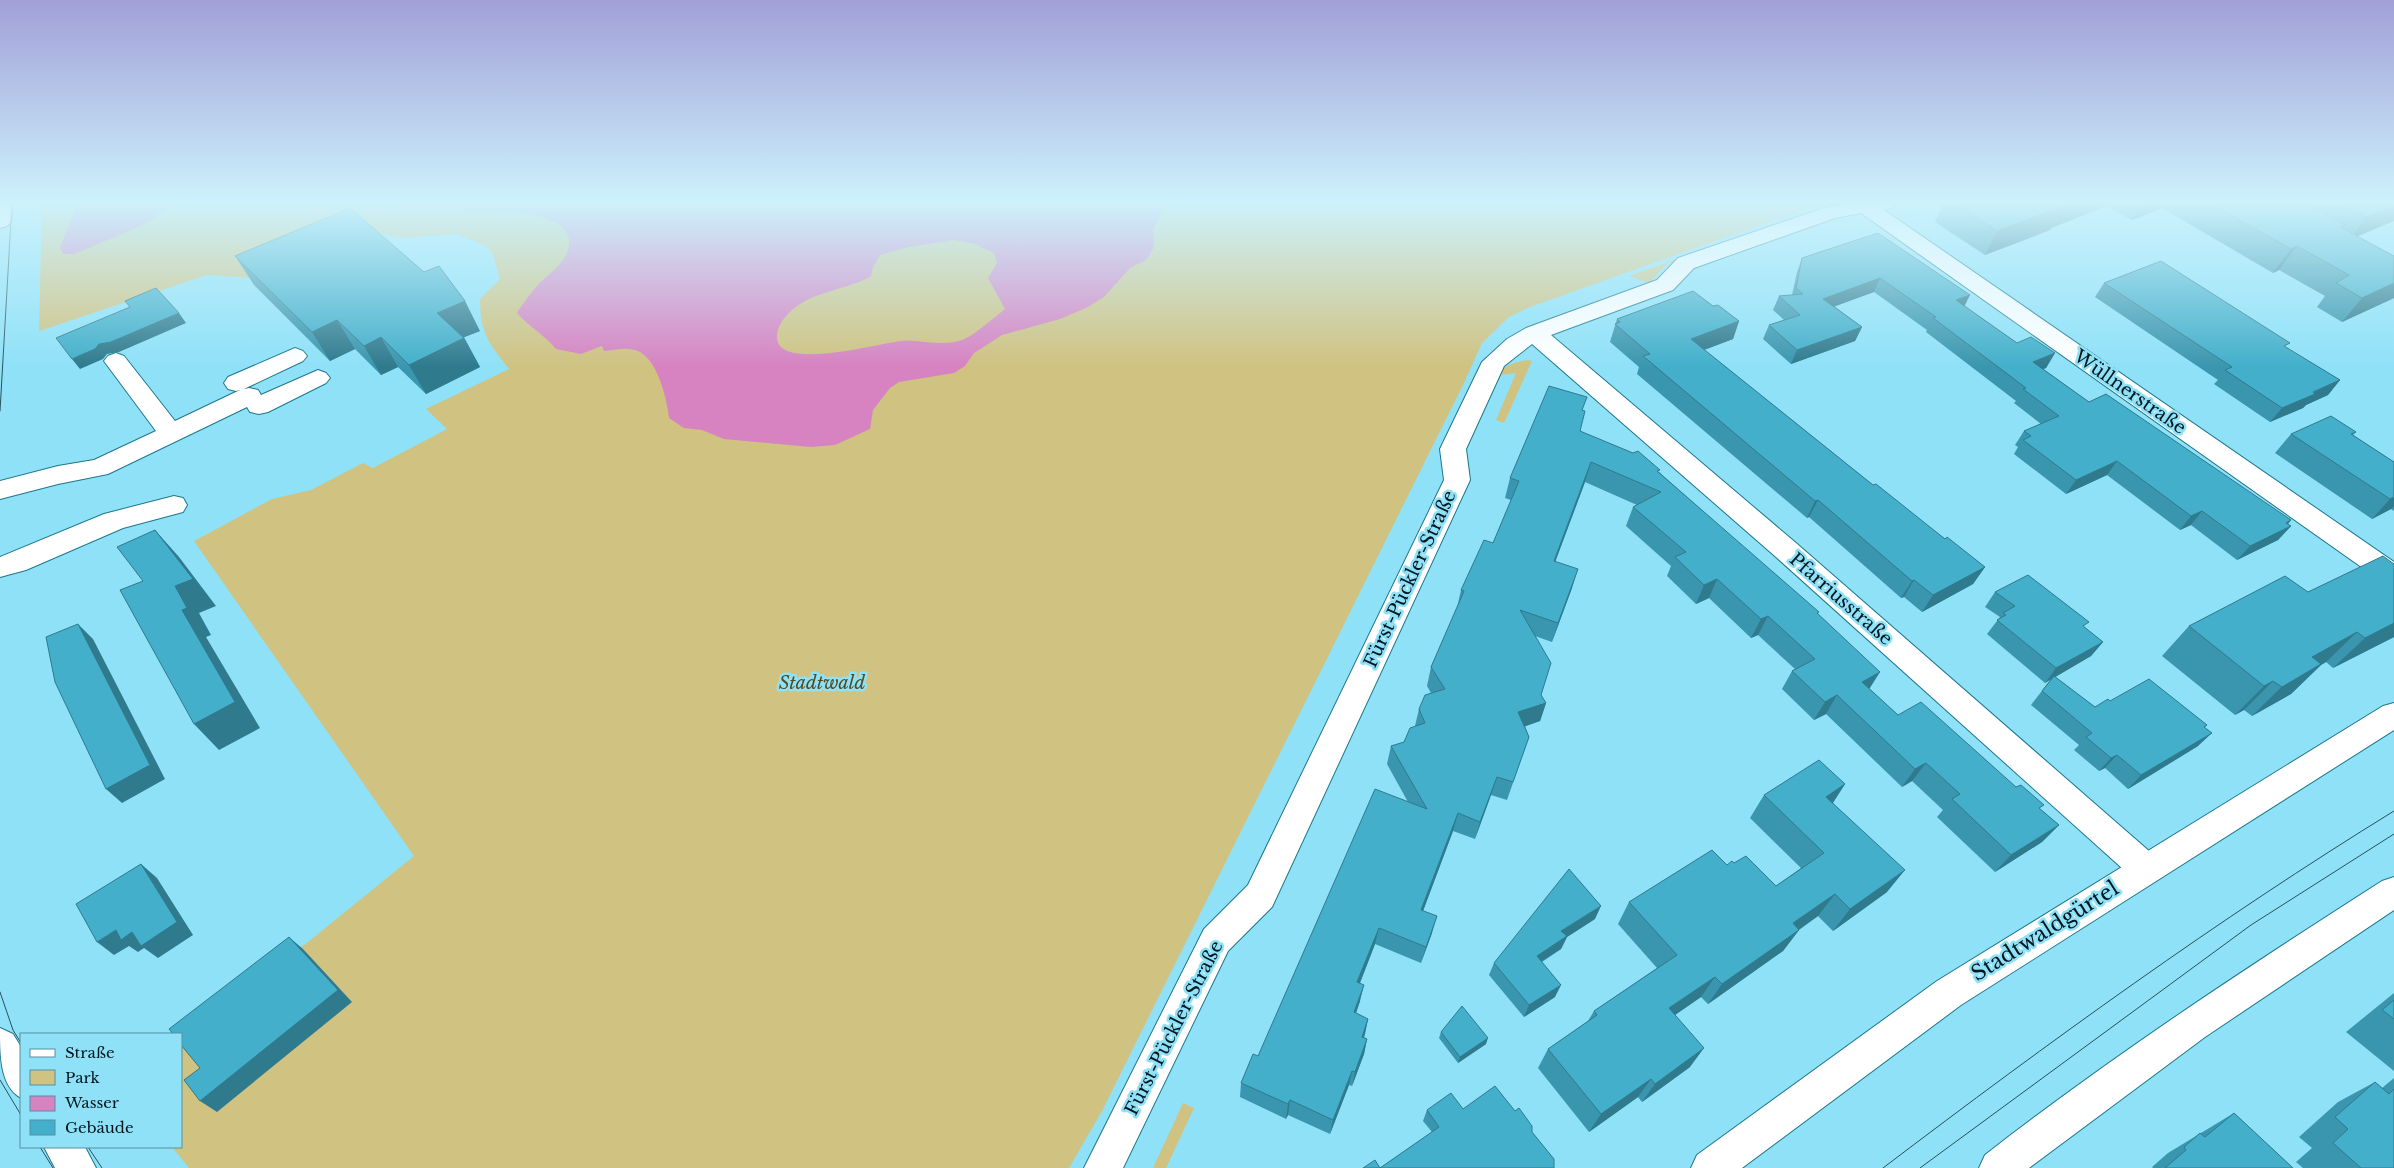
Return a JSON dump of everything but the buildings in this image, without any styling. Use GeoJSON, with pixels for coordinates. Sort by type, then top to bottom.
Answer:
{"type":"FeatureCollection","features":[{"type":"Feature","properties":{"kind":"street","name":"Fürst-Pückler-Straße"},"geometry":{"type":"LineString","coordinates":[[1103,1168],[1216,940],[1260,896],[1457,480],[1452,449],[1494,362],[1515,344],[1534,333],[1665,285],[1686,263],[1702,258]]}},
{"type":"Feature","properties":{"kind":"street","name":"Wüllnerstraße"},"geometry":{"type":"LineString","coordinates":[[1949,258],[2394,576]]}},
{"type":"Feature","properties":{"kind":"street","name":"Pfarriusstraße"},"geometry":{"type":"LineString","coordinates":[[1534,333],[1786,550],[2145,868]]}},
{"type":"Feature","properties":{"kind":"street"},"geometry":{"type":"LineString","coordinates":[[248,395],[295,356]]}},
{"type":"Feature","properties":{"kind":"street"},"geometry":{"type":"LineString","coordinates":[[116,361],[170,432]]}},
{"type":"Feature","properties":{"kind":"street"},"geometry":{"type":"LineString","coordinates":[[0,490],[58,475],[99,468],[248,395],[318,378]]}},
{"type":"Feature","properties":{"kind":"street"},"geometry":{"type":"LineString","coordinates":[[0,567],[16,563],[122,518],[154,508],[174,505]]}},
{"type":"Feature","properties":{"kind":"street","name":"Stadtwaldgürtel"},"geometry":{"type":"LineString","coordinates":[[1710,1168],[1742,1156],[1949,992],[2145,868],[2394,715]]}},
{"type":"Feature","properties":{"kind":"street"},"geometry":{"type":"LineString","coordinates":[[1998,1168],[2058,1120],[2288,961],[2394,892]]}},
{"type":"Feature","properties":{"kind":"street"},"geometry":{"type":"LineString","coordinates":[[0,1046],[20,1078]]}},
{"type":"Feature","properties":{"kind":"street"},"geometry":{"type":"LineString","coordinates":[[64,1148],[77,1168]]}},
{"type":"Feature","properties":{"kind":"green space","name":"Stadtwald"},"geometry":{"type":"Polygon","coordinates":[[[41,258],[300,258],[251,278],[207,275],[39,331],[41,258]]]}},
{"type":"Feature","properties":{"kind":"green space","name":"Stadtwald"},"geometry":{"type":"Polygon","coordinates":[[[494,258],[1669,258],[1530,307],[1509,317],[1482,343],[1464,383],[1102,1111],[1069,1168],[189,1168],[173,1148],[182,1148],[182,1033],[177,1033],[308,942],[414,856],[194,541],[272,499],[311,490],[363,463],[373,468],[447,429],[426,409],[509,369],[487,337],[480,311],[480,299],[500,279],[494,258]]]}},
{"type":"Feature","properties":{"kind":"green space"},"geometry":{"type":"Polygon","coordinates":[[[1686,258],[1667,264],[1649,283],[1629,276],[1686,258]]]}},
{"type":"Feature","properties":{"kind":"green space"},"geometry":{"type":"Polygon","coordinates":[[[1528,360],[1532,361],[1504,423],[1496,420],[1516,373],[1499,375],[1501,371],[1507,366],[1528,360]]]}},
{"type":"Feature","properties":{"kind":"green space"},"geometry":{"type":"Polygon","coordinates":[[[1183,1103],[1194,1108],[1166,1168],[1153,1168],[1183,1103]]]}},
{"type":"Feature","properties":{"kind":"water"},"geometry":{"type":"Polygon","coordinates":[[[565,258],[879,258],[873,267],[871,276],[851,285],[810,298],[792,310],[781,323],[777,339],[783,348],[795,353],[812,354],[854,350],[901,341],[947,343],[966,338],[978,331],[1005,309],[988,278],[997,263],[995,258],[1148,258],[1130,268],[1104,297],[1086,308],[1060,319],[1002,335],[974,353],[965,366],[954,373],[899,382],[890,388],[873,410],[870,429],[835,445],[811,447],[724,439],[702,430],[684,428],[669,418],[664,391],[657,372],[640,352],[627,349],[604,351],[602,346],[581,354],[556,349],[517,313],[536,288],[565,258]]]}},
{"type":"Feature","properties":{"kind":"tram line"},"geometry":{"type":"LineString","coordinates":[[0,411],[9,258]]}},
{"type":"Feature","properties":{"kind":"tram line"},"geometry":{"type":"LineString","coordinates":[[1883,1168],[2008,1074],[2134,983],[2263,895],[2394,811]]}},
{"type":"Feature","properties":{"kind":"tram line"},"geometry":{"type":"LineString","coordinates":[[1920,1168],[2251,925],[2394,834]]}},
{"type":"Feature","properties":{"kind":"tram line"},"geometry":{"type":"LineString","coordinates":[[0,992],[13,1030],[20,1041]]}},
{"type":"Feature","properties":{"kind":"tram line"},"geometry":{"type":"LineString","coordinates":[[0,1080],[20,1113]]}},
{"type":"Feature","properties":{"kind":"tram line"},"geometry":{"type":"LineString","coordinates":[[41,1148],[53,1168]]}},
{"type":"Feature","properties":{"kind":"tram line"},"geometry":{"type":"LineString","coordinates":[[89,1148],[102,1168]]}}]}
